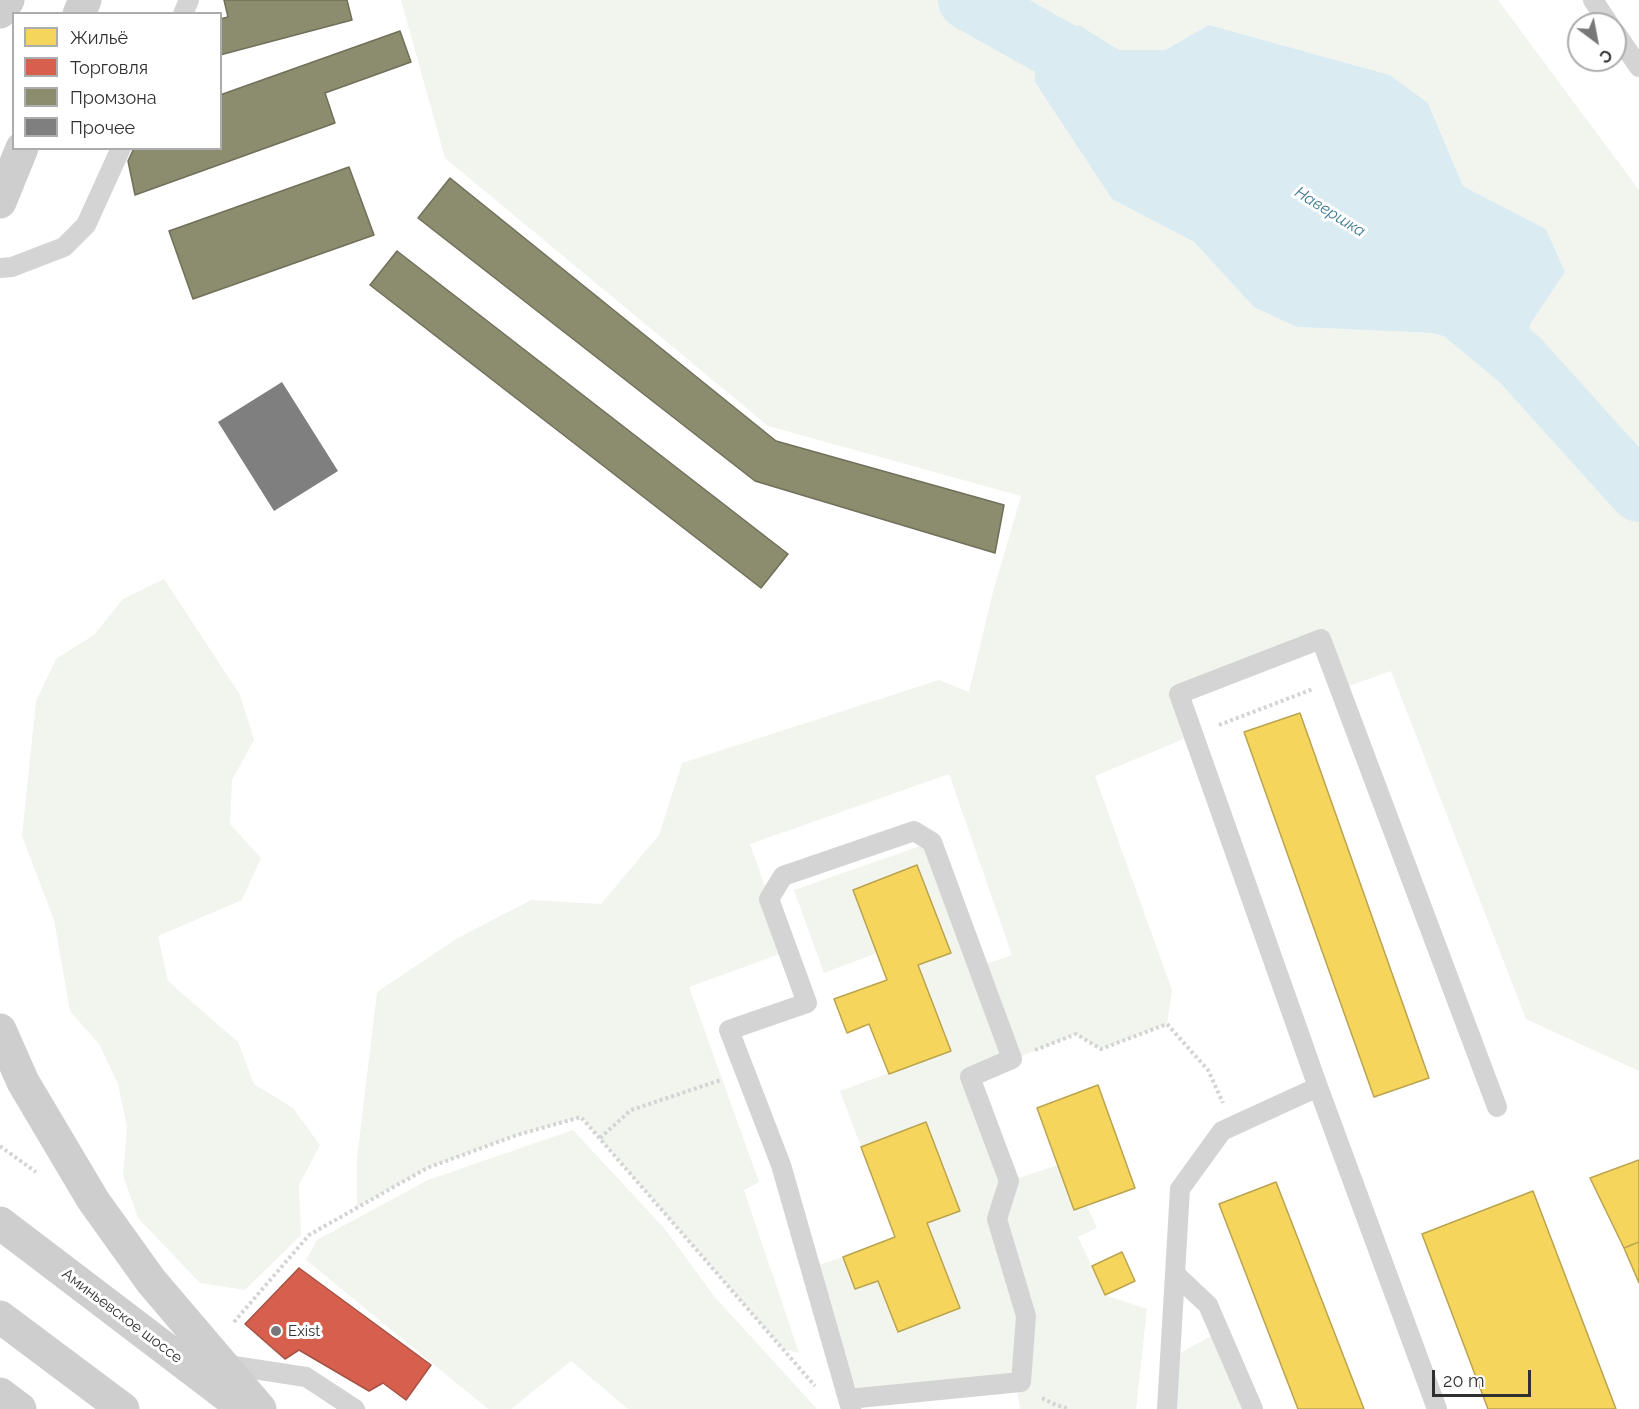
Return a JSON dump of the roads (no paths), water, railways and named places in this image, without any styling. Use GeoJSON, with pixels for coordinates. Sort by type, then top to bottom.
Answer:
{"type":"FeatureCollection","features":[{"type":"Feature","properties":{"kind":"main road"},"geometry":{"type":"LineString","coordinates":[[0,12],[8,0]]}},
{"type":"Feature","properties":{"kind":"main road"},"geometry":{"type":"LineString","coordinates":[[0,202],[21,150]]}},
{"type":"Feature","properties":{"kind":"main road"},"geometry":{"type":"LineString","coordinates":[[0,1030],[23,1082],[93,1200],[151,1281],[260,1409]]}},
{"type":"Feature","properties":{"kind":"main road","name":"Аминьевское шоссе"},"geometry":{"type":"LineString","coordinates":[[0,1223],[245,1409]]}},
{"type":"Feature","properties":{"kind":"main road"},"geometry":{"type":"LineString","coordinates":[[0,1317],[123,1409]]}},
{"type":"Feature","properties":{"kind":"main road"},"geometry":{"type":"LineString","coordinates":[[0,1394],[20,1409]]}},
{"type":"Feature","properties":{"kind":"lane"},"geometry":{"type":"LineString","coordinates":[[1627,50],[1639,67]]}},
{"type":"Feature","properties":{"kind":"lane"},"geometry":{"type":"LineString","coordinates":[[0,268],[12,267],[64,247],[86,225],[120,150]]}},
{"type":"Feature","properties":{"kind":"lane"},"geometry":{"type":"LineString","coordinates":[[1437,1409],[1318,1087],[1179,694],[1321,639],[1497,1107]]}},
{"type":"Feature","properties":{"kind":"lane"},"geometry":{"type":"LineString","coordinates":[[914,831],[932,842],[1011,1059],[970,1077],[1009,1181],[997,1219],[1026,1316],[1021,1382],[849,1404],[781,1165],[729,1030],[807,1003],[769,899],[783,876],[914,831]]}},
{"type":"Feature","properties":{"kind":"lane"},"geometry":{"type":"LineString","coordinates":[[1167,1409],[1180,1189],[1222,1131],[1318,1087]]}},
{"type":"Feature","properties":{"kind":"lane"},"geometry":{"type":"LineString","coordinates":[[1175,1274],[1208,1305],[1253,1409]]}},
{"type":"Feature","properties":{"kind":"lane"},"geometry":{"type":"LineString","coordinates":[[220,1364],[306,1377],[355,1409]]}},
{"type":"Feature","properties":{"kind":"water"},"geometry":{"type":"Polygon","coordinates":[[[1079,25],[1119,50],[1165,50],[1209,25],[1390,75],[1428,103],[1463,186],[1546,229],[1565,272],[1531,323],[1520,360],[1433,333],[1297,327],[1254,307],[1194,242],[1112,199],[1035,82],[1034,36],[1079,25]]]}},
{"type":"Feature","properties":{"kind":"waterway","name":"Навершка"},"geometry":{"type":"LineString","coordinates":[[968,0],[1104,76]]}},
{"type":"Feature","properties":{"kind":"waterway","name":"Навершка"},"geometry":{"type":"LineString","coordinates":[[1457,308],[1520,360],[1639,492]]}},
{"type":"Feature","properties":{"kind":"place","name":"Exist"},"geometry":{"type":"Point","coordinates":[276,1331]}}]}
